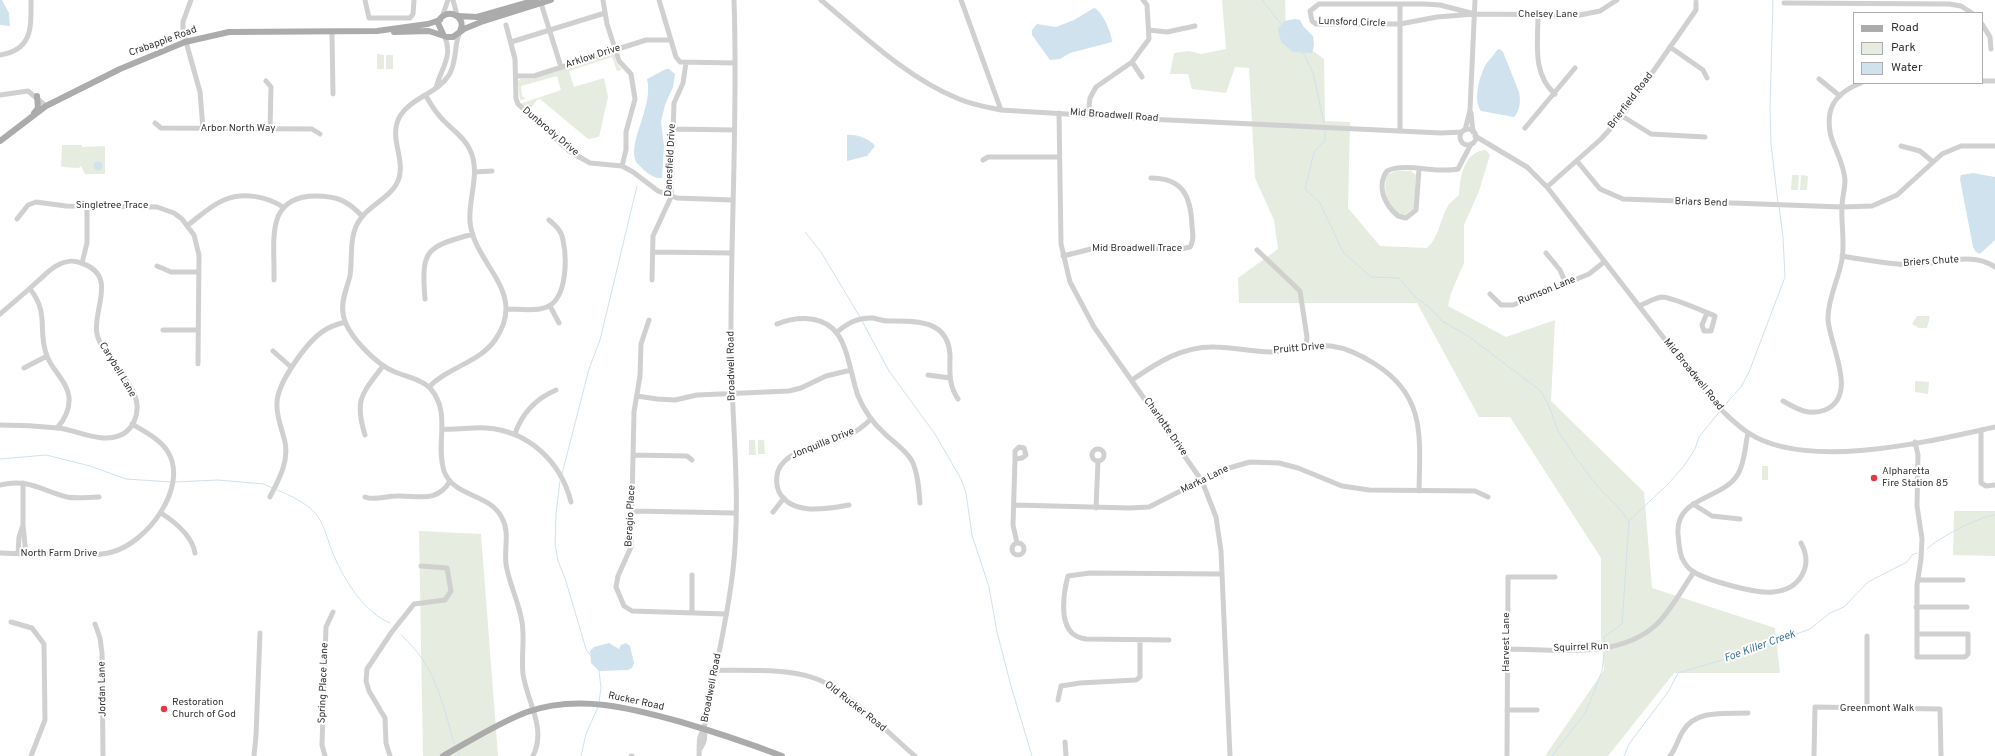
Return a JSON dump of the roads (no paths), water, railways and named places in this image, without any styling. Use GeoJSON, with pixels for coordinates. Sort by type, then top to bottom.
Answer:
{"type":"FeatureCollection","features":[{"type":"Feature","properties":{"kind":"main road"},"geometry":{"type":"LineString","coordinates":[[539,1],[481,22],[450,37],[443,35],[439,28],[441,18],[449,13],[457,16],[477,17],[539,1],[551,0]]}},
{"type":"Feature","properties":{"kind":"main road"},"geometry":{"type":"LineString","coordinates":[[457,16],[462,22],[459,33]]}},
{"type":"Feature","properties":{"kind":"main road","name":"Crabapple Road"},"geometry":{"type":"LineString","coordinates":[[377,32],[428,24],[441,18]]}},
{"type":"Feature","properties":{"kind":"main road","name":"Crabapple Road"},"geometry":{"type":"LineString","coordinates":[[0,141],[46,106],[120,69],[185,42],[229,32],[332,33],[429,31],[443,35]]}},
{"type":"Feature","properties":{"kind":"main road"},"geometry":{"type":"LineString","coordinates":[[34,114],[38,108],[37,96]]}},
{"type":"Feature","properties":{"kind":"main road","name":"Rucker Road"},"geometry":{"type":"LineString","coordinates":[[443,756],[507,721],[533,711],[575,704],[610,705],[636,710],[734,738],[782,756]]}},
{"type":"Feature","properties":{"kind":"street"},"geometry":{"type":"LineString","coordinates":[[0,56],[13,53],[22,45],[30,34],[31,0]]}},
{"type":"Feature","properties":{"kind":"street"},"geometry":{"type":"LineString","coordinates":[[190,0],[183,22],[185,42],[200,92],[203,129]]}},
{"type":"Feature","properties":{"kind":"street"},"geometry":{"type":"LineString","coordinates":[[365,0],[369,18],[390,19],[410,18],[413,14],[414,0]]}},
{"type":"Feature","properties":{"kind":"street"},"geometry":{"type":"LineString","coordinates":[[441,18],[448,0]]}},
{"type":"Feature","properties":{"kind":"street"},"geometry":{"type":"LineString","coordinates":[[453,0],[457,16]]}},
{"type":"Feature","properties":{"kind":"street"},"geometry":{"type":"LineString","coordinates":[[603,0],[605,13],[619,61],[631,74],[635,99],[626,132],[626,150],[622,166]]}},
{"type":"Feature","properties":{"kind":"street"},"geometry":{"type":"LineString","coordinates":[[659,0],[676,57],[680,62],[735,63]]}},
{"type":"Feature","properties":{"kind":"street","name":"Broadwell Road"},"geometry":{"type":"LineString","coordinates":[[699,756],[699,750],[703,745],[705,736],[704,729],[726,614],[733,568],[736,513],[732,393],[732,200],[735,63],[734,0]]}},
{"type":"Feature","properties":{"kind":"street","name":"Mid Broadwell Road"},"geometry":{"type":"LineString","coordinates":[[821,0],[918,78],[959,99],[1001,110],[1441,133],[1463,131],[1474,134],[1490,146]]}},
{"type":"Feature","properties":{"kind":"street"},"geometry":{"type":"LineString","coordinates":[[961,0],[1001,110]]}},
{"type":"Feature","properties":{"kind":"street"},"geometry":{"type":"LineString","coordinates":[[1088,115],[1090,98],[1096,87],[1132,62],[1149,39],[1147,5],[1142,0]]}},
{"type":"Feature","properties":{"kind":"street"},"geometry":{"type":"LineString","coordinates":[[1419,169],[1416,210],[1406,218],[1398,216],[1383,195],[1382,188],[1384,175],[1387,171],[1394,168],[1419,169],[1451,171],[1458,169],[1465,152],[1472,143],[1474,134],[1470,110],[1475,0]]}},
{"type":"Feature","properties":{"kind":"street","name":"Chelsey Lane"},"geometry":{"type":"LineString","coordinates":[[1474,14],[1586,14],[1605,9],[1617,0]]}},
{"type":"Feature","properties":{"kind":"street"},"geometry":{"type":"LineString","coordinates":[[539,1],[550,29],[561,67]]}},
{"type":"Feature","properties":{"kind":"street","name":"Brierfield Road"},"geometry":{"type":"LineString","coordinates":[[1547,187],[1601,139],[1622,116],[1696,10],[1696,2]]}},
{"type":"Feature","properties":{"kind":"street"},"geometry":{"type":"LineString","coordinates":[[1784,3],[1868,2],[1949,4],[1961,6],[1970,12]]}},
{"type":"Feature","properties":{"kind":"street","name":"Lunsford Circle"},"geometry":{"type":"LineString","coordinates":[[1318,4],[1400,4],[1440,5],[1474,14],[1436,17],[1400,24],[1316,24],[1312,21],[1310,11],[1318,4]]}},
{"type":"Feature","properties":{"kind":"street"},"geometry":{"type":"LineString","coordinates":[[1400,4],[1400,131]]}},
{"type":"Feature","properties":{"kind":"street"},"geometry":{"type":"LineString","coordinates":[[511,42],[605,13]]}},
{"type":"Feature","properties":{"kind":"street"},"geometry":{"type":"LineString","coordinates":[[1538,15],[1538,68],[1549,89],[1555,94]]}},
{"type":"Feature","properties":{"kind":"street","name":"Dunbrody Drive"},"geometry":{"type":"LineString","coordinates":[[506,25],[515,58],[516,99],[518,104],[569,151],[590,163],[622,166],[633,172],[658,191],[671,197],[732,200]]}},
{"type":"Feature","properties":{"kind":"street"},"geometry":{"type":"LineString","coordinates":[[1149,30],[1167,32],[1195,26]]}},
{"type":"Feature","properties":{"kind":"street"},"geometry":{"type":"LineString","coordinates":[[1983,26],[1990,37],[1991,48]]}},
{"type":"Feature","properties":{"kind":"street"},"geometry":{"type":"LineString","coordinates":[[332,33],[333,94]]}},
{"type":"Feature","properties":{"kind":"street"},"geometry":{"type":"LineString","coordinates":[[459,33],[452,69],[444,81],[426,96],[407,108],[397,123],[395,138],[401,168],[396,184],[390,193],[362,216],[356,226],[352,240],[350,272],[342,306],[345,322],[357,340],[383,366],[429,387],[441,406],[443,429],[442,462],[450,481],[461,491],[492,505],[499,512],[504,522],[506,532],[506,563],[522,622],[523,674],[539,736],[539,742],[532,756]]}},
{"type":"Feature","properties":{"kind":"street"},"geometry":{"type":"LineString","coordinates":[[436,88],[448,58],[448,46],[443,35]]}},
{"type":"Feature","properties":{"kind":"street","name":"Arklow Drive"},"geometry":{"type":"LineString","coordinates":[[516,76],[534,76],[616,49],[652,39],[671,40]]}},
{"type":"Feature","properties":{"kind":"street"},"geometry":{"type":"LineString","coordinates":[[1670,47],[1703,70],[1707,78]]}},
{"type":"Feature","properties":{"kind":"street"},"geometry":{"type":"LineString","coordinates":[[1132,62],[1142,77]]}},
{"type":"Feature","properties":{"kind":"street","name":"Danesfield Drive"},"geometry":{"type":"LineString","coordinates":[[652,280],[653,236],[671,197],[674,103],[683,83],[686,63]]}},
{"type":"Feature","properties":{"kind":"street"},"geometry":{"type":"LineString","coordinates":[[1525,128],[1555,94],[1575,68]]}},
{"type":"Feature","properties":{"kind":"street"},"geometry":{"type":"LineString","coordinates":[[1819,78],[1840,96]]}},
{"type":"Feature","properties":{"kind":"street"},"geometry":{"type":"LineString","coordinates":[[266,81],[271,87],[270,129]]}},
{"type":"Feature","properties":{"kind":"street"},"geometry":{"type":"LineString","coordinates":[[1983,81],[1995,81]]}},
{"type":"Feature","properties":{"kind":"street"},"geometry":{"type":"LineString","coordinates":[[1783,401],[1796,408],[1810,412],[1828,408],[1835,404],[1838,399],[1841,375],[1830,334],[1828,316],[1829,304],[1842,256],[1842,207],[1845,180],[1840,160],[1831,142],[1829,125],[1830,111],[1834,102],[1847,89],[1859,84]]}},
{"type":"Feature","properties":{"kind":"street"},"geometry":{"type":"LineString","coordinates":[[0,95],[28,91],[37,96],[46,106]]}},
{"type":"Feature","properties":{"kind":"street"},"geometry":{"type":"LineString","coordinates":[[426,96],[442,120],[466,142],[473,157],[475,172],[470,209],[470,224],[473,234],[499,280],[506,309],[501,329],[488,348],[442,374],[429,387]]}},
{"type":"Feature","properties":{"kind":"street"},"geometry":{"type":"LineString","coordinates":[[1465,152],[1462,142],[1463,131],[1470,110]]}},
{"type":"Feature","properties":{"kind":"street","name":"Charlotte Drive"},"geometry":{"type":"LineString","coordinates":[[1059,113],[1059,217],[1063,256],[1070,282],[1094,327],[1202,481],[1209,495],[1220,534],[1230,756]]}},
{"type":"Feature","properties":{"kind":"street"},"geometry":{"type":"LineString","coordinates":[[1622,116],[1651,134],[1705,137]]}},
{"type":"Feature","properties":{"kind":"street","name":"Arbor North Way"},"geometry":{"type":"LineString","coordinates":[[155,123],[161,128],[312,129],[320,134]]}},
{"type":"Feature","properties":{"kind":"street"},"geometry":{"type":"LineString","coordinates":[[673,129],[734,130]]}},
{"type":"Feature","properties":{"kind":"street","name":"Mid Broadwell Road"},"geometry":{"type":"LineString","coordinates":[[1441,133],[1462,142],[1490,146],[1502,151],[1527,167],[1547,187],[1711,399],[1728,417],[1748,433],[1773,444],[1804,451],[1860,450],[1915,442],[1995,427]]}},
{"type":"Feature","properties":{"kind":"street"},"geometry":{"type":"LineString","coordinates":[[1901,146],[1920,151],[1933,162]]}},
{"type":"Feature","properties":{"kind":"street","name":"Briars Bend"},"geometry":{"type":"LineString","coordinates":[[1577,161],[1600,189],[1622,199],[1842,207],[1872,206],[1897,195],[1942,154],[1962,146],[1995,146]]}},
{"type":"Feature","properties":{"kind":"street"},"geometry":{"type":"LineString","coordinates":[[983,160],[988,156],[1059,157]]}},
{"type":"Feature","properties":{"kind":"street"},"geometry":{"type":"LineString","coordinates":[[475,172],[492,171]]}},
{"type":"Feature","properties":{"kind":"street","name":"Mid Broadwell Trace"},"geometry":{"type":"LineString","coordinates":[[1063,256],[1095,248],[1181,249],[1190,247],[1193,240],[1192,212],[1187,196],[1177,186],[1157,178],[1151,178]]}},
{"type":"Feature","properties":{"kind":"street"},"geometry":{"type":"LineString","coordinates":[[274,280],[276,226],[283,207],[295,198],[308,196],[330,196],[349,203],[362,216]]}},
{"type":"Feature","properties":{"kind":"street"},"geometry":{"type":"LineString","coordinates":[[188,225],[216,204],[232,198],[262,197],[283,207]]}},
{"type":"Feature","properties":{"kind":"street","name":"Singletree Trace"},"geometry":{"type":"LineString","coordinates":[[17,219],[28,205],[36,202],[66,206],[157,206],[174,213],[188,225],[198,246],[198,364]]}},
{"type":"Feature","properties":{"kind":"street"},"geometry":{"type":"LineString","coordinates":[[1,311],[30,289],[58,264],[70,261],[82,263],[88,243],[87,206]]}},
{"type":"Feature","properties":{"kind":"street"},"geometry":{"type":"LineString","coordinates":[[506,309],[539,309],[550,306],[556,300],[563,287],[563,239],[560,232],[549,220]]}},
{"type":"Feature","properties":{"kind":"street"},"geometry":{"type":"LineString","coordinates":[[425,299],[423,270],[424,262],[430,252],[444,242],[473,234]]}},
{"type":"Feature","properties":{"kind":"street"},"geometry":{"type":"LineString","coordinates":[[1257,250],[1300,291],[1307,337],[1306,347]]}},
{"type":"Feature","properties":{"kind":"street"},"geometry":{"type":"LineString","coordinates":[[653,252],[732,253]]}},
{"type":"Feature","properties":{"kind":"street"},"geometry":{"type":"LineString","coordinates":[[1546,253],[1560,270],[1566,284]]}},
{"type":"Feature","properties":{"kind":"street","name":"Briers Chute"},"geometry":{"type":"LineString","coordinates":[[1842,256],[1910,265],[1973,259],[1985,262],[1995,267]]}},
{"type":"Feature","properties":{"kind":"street","name":"Rumson Lane"},"geometry":{"type":"LineString","coordinates":[[1490,294],[1501,305],[1507,306],[1589,274],[1604,262]]}},
{"type":"Feature","properties":{"kind":"street","name":"Carybell Lane"},"geometry":{"type":"LineString","coordinates":[[82,263],[94,270],[102,283],[103,294],[97,319],[98,335],[103,348],[135,397],[137,411],[132,424]]}},
{"type":"Feature","properties":{"kind":"street"},"geometry":{"type":"LineString","coordinates":[[157,266],[171,272],[199,272]]}},
{"type":"Feature","properties":{"kind":"street"},"geometry":{"type":"LineString","coordinates":[[30,289],[37,299],[42,311],[43,341],[47,356],[53,369],[65,385],[69,396],[67,413],[57,428]]}},
{"type":"Feature","properties":{"kind":"street"},"geometry":{"type":"LineString","coordinates":[[1639,306],[1654,299],[1664,297],[1707,313]]}},
{"type":"Feature","properties":{"kind":"street"},"geometry":{"type":"LineString","coordinates":[[550,306],[559,323]]}},
{"type":"Feature","properties":{"kind":"street"},"geometry":{"type":"LineString","coordinates":[[837,332],[850,322],[868,318],[885,321],[912,320],[930,325],[940,331],[947,342],[950,354],[950,378],[953,391],[958,399]]}},
{"type":"Feature","properties":{"kind":"street"},"geometry":{"type":"LineString","coordinates":[[777,324],[787,321],[811,319],[823,322],[837,332],[860,399],[871,419],[912,462],[920,503]]}},
{"type":"Feature","properties":{"kind":"street","name":"Beragio Place"},"geometry":{"type":"LineString","coordinates":[[648,320],[641,344],[640,376],[634,412],[631,547],[618,576],[616,587],[619,598],[624,606],[632,611],[726,614]]}},
{"type":"Feature","properties":{"kind":"street"},"geometry":{"type":"LineString","coordinates":[[270,497],[286,461],[286,451],[276,403],[281,385],[291,367],[320,333],[332,326],[345,322]]}},
{"type":"Feature","properties":{"kind":"street"},"geometry":{"type":"LineString","coordinates":[[163,330],[198,330]]}},
{"type":"Feature","properties":{"kind":"street","name":"Pruitt Drive"},"geometry":{"type":"LineString","coordinates":[[1132,380],[1164,359],[1193,349],[1216,347],[1270,352],[1306,347],[1330,346],[1353,352],[1385,370],[1402,387],[1413,405],[1418,424],[1419,491]]}},
{"type":"Feature","properties":{"kind":"street"},"geometry":{"type":"LineString","coordinates":[[273,351],[291,367]]}},
{"type":"Feature","properties":{"kind":"street"},"geometry":{"type":"LineString","coordinates":[[24,368],[47,356]]}},
{"type":"Feature","properties":{"kind":"street"},"geometry":{"type":"LineString","coordinates":[[364,435],[359,416],[360,402],[366,390],[383,366]]}},
{"type":"Feature","properties":{"kind":"street"},"geometry":{"type":"LineString","coordinates":[[637,396],[675,400],[696,395],[795,390],[826,376],[851,370]]}},
{"type":"Feature","properties":{"kind":"street"},"geometry":{"type":"LineString","coordinates":[[928,375],[950,378]]}},
{"type":"Feature","properties":{"kind":"street"},"geometry":{"type":"LineString","coordinates":[[515,434],[521,420],[530,408],[541,398],[556,390]]}},
{"type":"Feature","properties":{"kind":"street","name":"Jonquilla Drive"},"geometry":{"type":"LineString","coordinates":[[784,498],[776,482],[778,470],[785,460],[796,454],[851,434],[871,419]]}},
{"type":"Feature","properties":{"kind":"street"},"geometry":{"type":"LineString","coordinates":[[0,425],[57,428],[106,438],[122,434],[132,424]]}},
{"type":"Feature","properties":{"kind":"street","name":"North Farm Drive"},"geometry":{"type":"LineString","coordinates":[[0,554],[96,555],[114,552],[140,538],[161,513],[168,499],[173,471],[171,459],[162,445],[132,424]]}},
{"type":"Feature","properties":{"kind":"street"},"geometry":{"type":"LineString","coordinates":[[443,429],[486,428],[515,434],[537,446],[550,458],[564,479],[571,502]]}},
{"type":"Feature","properties":{"kind":"street"},"geometry":{"type":"LineString","coordinates":[[1981,430],[1981,484],[1986,486],[1995,485]]}},
{"type":"Feature","properties":{"kind":"street"},"geometry":{"type":"LineString","coordinates":[[1748,433],[1739,474],[1719,491],[1693,504],[1681,517],[1678,529],[1683,560],[1694,572],[1712,580],[1760,591],[1778,591],[1795,583],[1803,575],[1807,558],[1801,543]]}},
{"type":"Feature","properties":{"kind":"street"},"geometry":{"type":"LineString","coordinates":[[1915,442],[1918,455],[1917,506],[1922,539],[1916,607],[1917,657],[1964,657],[1968,654],[1968,634],[1917,634]]}},
{"type":"Feature","properties":{"kind":"street"},"geometry":{"type":"LineString","coordinates":[[633,455],[687,456],[692,460]]}},
{"type":"Feature","properties":{"kind":"street"},"geometry":{"type":"LineString","coordinates":[[1015,458],[1013,525],[1017,543]]}},
{"type":"Feature","properties":{"kind":"street"},"geometry":{"type":"LineString","coordinates":[[1096,508],[1098,461]]}},
{"type":"Feature","properties":{"kind":"street","name":"Marka Lane"},"geometry":{"type":"LineString","coordinates":[[1014,505],[1096,508],[1148,507],[1234,466],[1250,462],[1266,462],[1290,466],[1333,483],[1352,488],[1419,491],[1475,491],[1488,497]]}},
{"type":"Feature","properties":{"kind":"street"},"geometry":{"type":"LineString","coordinates":[[365,497],[372,499],[399,496],[430,497],[442,491],[450,481]]}},
{"type":"Feature","properties":{"kind":"street"},"geometry":{"type":"LineString","coordinates":[[0,485],[23,483],[39,486],[69,498],[99,497]]}},
{"type":"Feature","properties":{"kind":"street"},"geometry":{"type":"LineString","coordinates":[[23,483],[23,525],[26,554]]}},
{"type":"Feature","properties":{"kind":"street"},"geometry":{"type":"LineString","coordinates":[[773,512],[784,498],[793,505],[805,509],[849,505]]}},
{"type":"Feature","properties":{"kind":"street"},"geometry":{"type":"LineString","coordinates":[[1693,504],[1712,516],[1740,519]]}},
{"type":"Feature","properties":{"kind":"street"},"geometry":{"type":"LineString","coordinates":[[632,511],[736,513]]}},
{"type":"Feature","properties":{"kind":"street"},"geometry":{"type":"LineString","coordinates":[[161,513],[184,531],[192,544],[194,553]]}},
{"type":"Feature","properties":{"kind":"street"},"geometry":{"type":"LineString","coordinates":[[18,554],[19,537],[23,525]]}},
{"type":"Feature","properties":{"kind":"street"},"geometry":{"type":"LineString","coordinates":[[390,756],[386,742],[385,718],[366,681],[367,669],[391,633],[414,604],[445,600],[451,591],[448,568],[421,566]]}},
{"type":"Feature","properties":{"kind":"street","name":"Squirrel Run"},"geometry":{"type":"LineString","coordinates":[[1507,649],[1603,649],[1621,646],[1647,632],[1661,620],[1694,572]]}},
{"type":"Feature","properties":{"kind":"street"},"geometry":{"type":"LineString","coordinates":[[1169,640],[1086,639],[1076,637],[1070,632],[1064,615],[1065,589],[1068,576],[1090,574],[1222,574]]}},
{"type":"Feature","properties":{"kind":"street"},"geometry":{"type":"LineString","coordinates":[[692,575],[692,613]]}},
{"type":"Feature","properties":{"kind":"street","name":"Harvest Lane"},"geometry":{"type":"LineString","coordinates":[[1507,756],[1508,576],[1555,577]]}},
{"type":"Feature","properties":{"kind":"street"},"geometry":{"type":"LineString","coordinates":[[1918,580],[1963,580]]}},
{"type":"Feature","properties":{"kind":"street"},"geometry":{"type":"LineString","coordinates":[[1916,607],[1967,606]]}},
{"type":"Feature","properties":{"kind":"street","name":"Spring Place Lane"},"geometry":{"type":"LineString","coordinates":[[324,756],[322,745],[326,627],[333,612]]}},
{"type":"Feature","properties":{"kind":"street"},"geometry":{"type":"LineString","coordinates":[[11,622],[32,628],[44,644],[45,720],[31,756]]}},
{"type":"Feature","properties":{"kind":"street","name":"Jordan Lane"},"geometry":{"type":"LineString","coordinates":[[95,624],[100,638],[102,653],[104,756]]}},
{"type":"Feature","properties":{"kind":"street"},"geometry":{"type":"LineString","coordinates":[[254,756],[260,633]]}},
{"type":"Feature","properties":{"kind":"street"},"geometry":{"type":"LineString","coordinates":[[1867,636],[1867,709]]}},
{"type":"Feature","properties":{"kind":"street"},"geometry":{"type":"LineString","coordinates":[[1058,700],[1061,686],[1080,683],[1136,680],[1140,677],[1140,640]]}},
{"type":"Feature","properties":{"kind":"street","name":"Old Rucker Road"},"geometry":{"type":"LineString","coordinates":[[716,670],[791,673],[820,680],[836,689],[854,703],[915,756]]}},
{"type":"Feature","properties":{"kind":"street","name":"Greenmont Walk"},"geometry":{"type":"LineString","coordinates":[[1814,756],[1815,707],[1940,709],[1941,756]]}},
{"type":"Feature","properties":{"kind":"street"},"geometry":{"type":"LineString","coordinates":[[1507,710],[1537,710]]}},
{"type":"Feature","properties":{"kind":"street"},"geometry":{"type":"LineString","coordinates":[[1670,756],[1683,730],[1695,720],[1710,714],[1748,713]]}},
{"type":"Feature","properties":{"kind":"street"},"geometry":{"type":"LineString","coordinates":[[1065,742],[1066,756]]}},
{"type":"Feature","properties":{"kind":"water"},"geometry":{"type":"Polygon","coordinates":[[[0,0],[2,0],[9,13],[10,26],[0,25],[0,0]]]}},
{"type":"Feature","properties":{"kind":"water"},"geometry":{"type":"Polygon","coordinates":[[[1094,8],[1100,13],[1106,23],[1112,42],[1070,53],[1060,59],[1050,60],[1032,35],[1032,30],[1037,24],[1056,27],[1074,20],[1094,8]]]}},
{"type":"Feature","properties":{"kind":"water"},"geometry":{"type":"Polygon","coordinates":[[[1295,19],[1300,20],[1303,26],[1313,36],[1314,45],[1312,53],[1293,52],[1281,42],[1278,29],[1284,21],[1295,19]]]}},
{"type":"Feature","properties":{"kind":"water"},"geometry":{"type":"Polygon","coordinates":[[[1500,49],[1503,52],[1520,95],[1519,109],[1514,117],[1481,111],[1477,101],[1480,78],[1484,68],[1497,50],[1500,49]]]}},
{"type":"Feature","properties":{"kind":"water"},"geometry":{"type":"Polygon","coordinates":[[[666,69],[669,69],[675,74],[673,87],[665,105],[661,122],[664,146],[662,178],[658,178],[641,168],[636,162],[634,154],[637,134],[647,101],[647,79],[666,69]]]}},
{"type":"Feature","properties":{"kind":"water"},"geometry":{"type":"Polygon","coordinates":[[[847,135],[854,135],[870,141],[875,146],[867,156],[847,161],[847,135]]]}},
{"type":"Feature","properties":{"kind":"water"},"geometry":{"type":"Polygon","coordinates":[[[96,162],[100,162],[102,166],[100,170],[96,170],[94,168],[94,164],[96,162]]]}},
{"type":"Feature","properties":{"kind":"water"},"geometry":{"type":"Polygon","coordinates":[[[1973,173],[1995,177],[1995,240],[1980,254],[1976,252],[1973,247],[1960,179],[1961,175],[1973,173]]]}},
{"type":"Feature","properties":{"kind":"water"},"geometry":{"type":"Polygon","coordinates":[[[609,643],[619,649],[621,645],[626,643],[630,646],[634,663],[632,668],[628,670],[599,671],[591,663],[590,651],[594,647],[609,643]]]}},
{"type":"Feature","properties":{"kind":"waterway"},"geometry":{"type":"LineString","coordinates":[[1262,0],[1281,24]]}},
{"type":"Feature","properties":{"kind":"waterway"},"geometry":{"type":"LineString","coordinates":[[1773,0],[1770,109],[1771,144],[1778,203]]}},
{"type":"Feature","properties":{"kind":"waterway"},"geometry":{"type":"LineString","coordinates":[[1303,52],[1313,73],[1324,123]]}},
{"type":"Feature","properties":{"kind":"waterway"},"geometry":{"type":"LineString","coordinates":[[1325,130],[1325,140],[1314,152],[1305,189],[1320,203],[1343,252],[1371,277],[1399,278],[1415,297],[1429,307],[1442,321],[1468,336],[1541,391],[1549,406],[1558,431],[1574,455],[1598,487],[1629,521],[1622,624],[1604,637],[1604,643]]}},
{"type":"Feature","properties":{"kind":"waterway"},"geometry":{"type":"LineString","coordinates":[[562,474],[589,369],[600,340],[637,186]]}},
{"type":"Feature","properties":{"kind":"waterway"},"geometry":{"type":"LineString","coordinates":[[1722,408],[1741,387],[1749,372],[1785,277],[1783,237],[1779,206]]}},
{"type":"Feature","properties":{"kind":"waterway"},"geometry":{"type":"LineString","coordinates":[[805,232],[821,252],[860,317]]}},
{"type":"Feature","properties":{"kind":"waterway"},"geometry":{"type":"LineString","coordinates":[[862,321],[889,371],[935,434],[961,479],[966,493],[972,535],[989,587],[997,632],[1032,756]]}},
{"type":"Feature","properties":{"kind":"waterway"},"geometry":{"type":"LineString","coordinates":[[1629,521],[1669,483],[1683,467],[1695,449],[1699,437],[1720,411]]}},
{"type":"Feature","properties":{"kind":"waterway"},"geometry":{"type":"LineString","coordinates":[[0,459],[46,455],[90,466],[126,479],[171,482]]}},
{"type":"Feature","properties":{"kind":"waterway"},"geometry":{"type":"LineString","coordinates":[[174,482],[218,480],[264,484],[272,488]]}},
{"type":"Feature","properties":{"kind":"waterway"},"geometry":{"type":"LineString","coordinates":[[560,481],[556,514],[555,544],[558,561],[565,578],[586,649],[590,655]]}},
{"type":"Feature","properties":{"kind":"waterway"},"geometry":{"type":"LineString","coordinates":[[277,490],[303,503],[316,514],[322,523],[338,566],[356,595],[372,611],[390,623]]}},
{"type":"Feature","properties":{"kind":"waterway","name":"Foe Killer Creek"},"geometry":{"type":"LineString","coordinates":[[1927,549],[1940,539],[1960,528],[1980,519],[1995,515]]}},
{"type":"Feature","properties":{"kind":"waterway","name":"Foe Killer Creek"},"geometry":{"type":"LineString","coordinates":[[1624,756],[1629,744],[1668,692],[1678,673],[1729,658],[1810,629],[1830,613],[1844,607],[1868,582],[1907,562],[1912,555],[1917,553]]}},
{"type":"Feature","properties":{"kind":"waterway"},"geometry":{"type":"LineString","coordinates":[[401,635],[413,647],[430,672],[441,699],[454,743]]}},
{"type":"Feature","properties":{"kind":"waterway"},"geometry":{"type":"LineString","coordinates":[[1552,756],[1586,712],[1602,671],[1604,655]]}},
{"type":"Feature","properties":{"kind":"waterway"},"geometry":{"type":"LineString","coordinates":[[599,671],[601,688],[599,702]]}},
{"type":"Feature","properties":{"kind":"waterway"},"geometry":{"type":"LineString","coordinates":[[581,756],[586,734],[598,707]]}},
{"type":"Feature","properties":{"kind":"place","name":"Alpharetta Fire Station 85"},"geometry":{"type":"Point","coordinates":[1874,478]}},
{"type":"Feature","properties":{"kind":"place","name":"Restoration Church of God"},"geometry":{"type":"Point","coordinates":[164,709]}}]}
